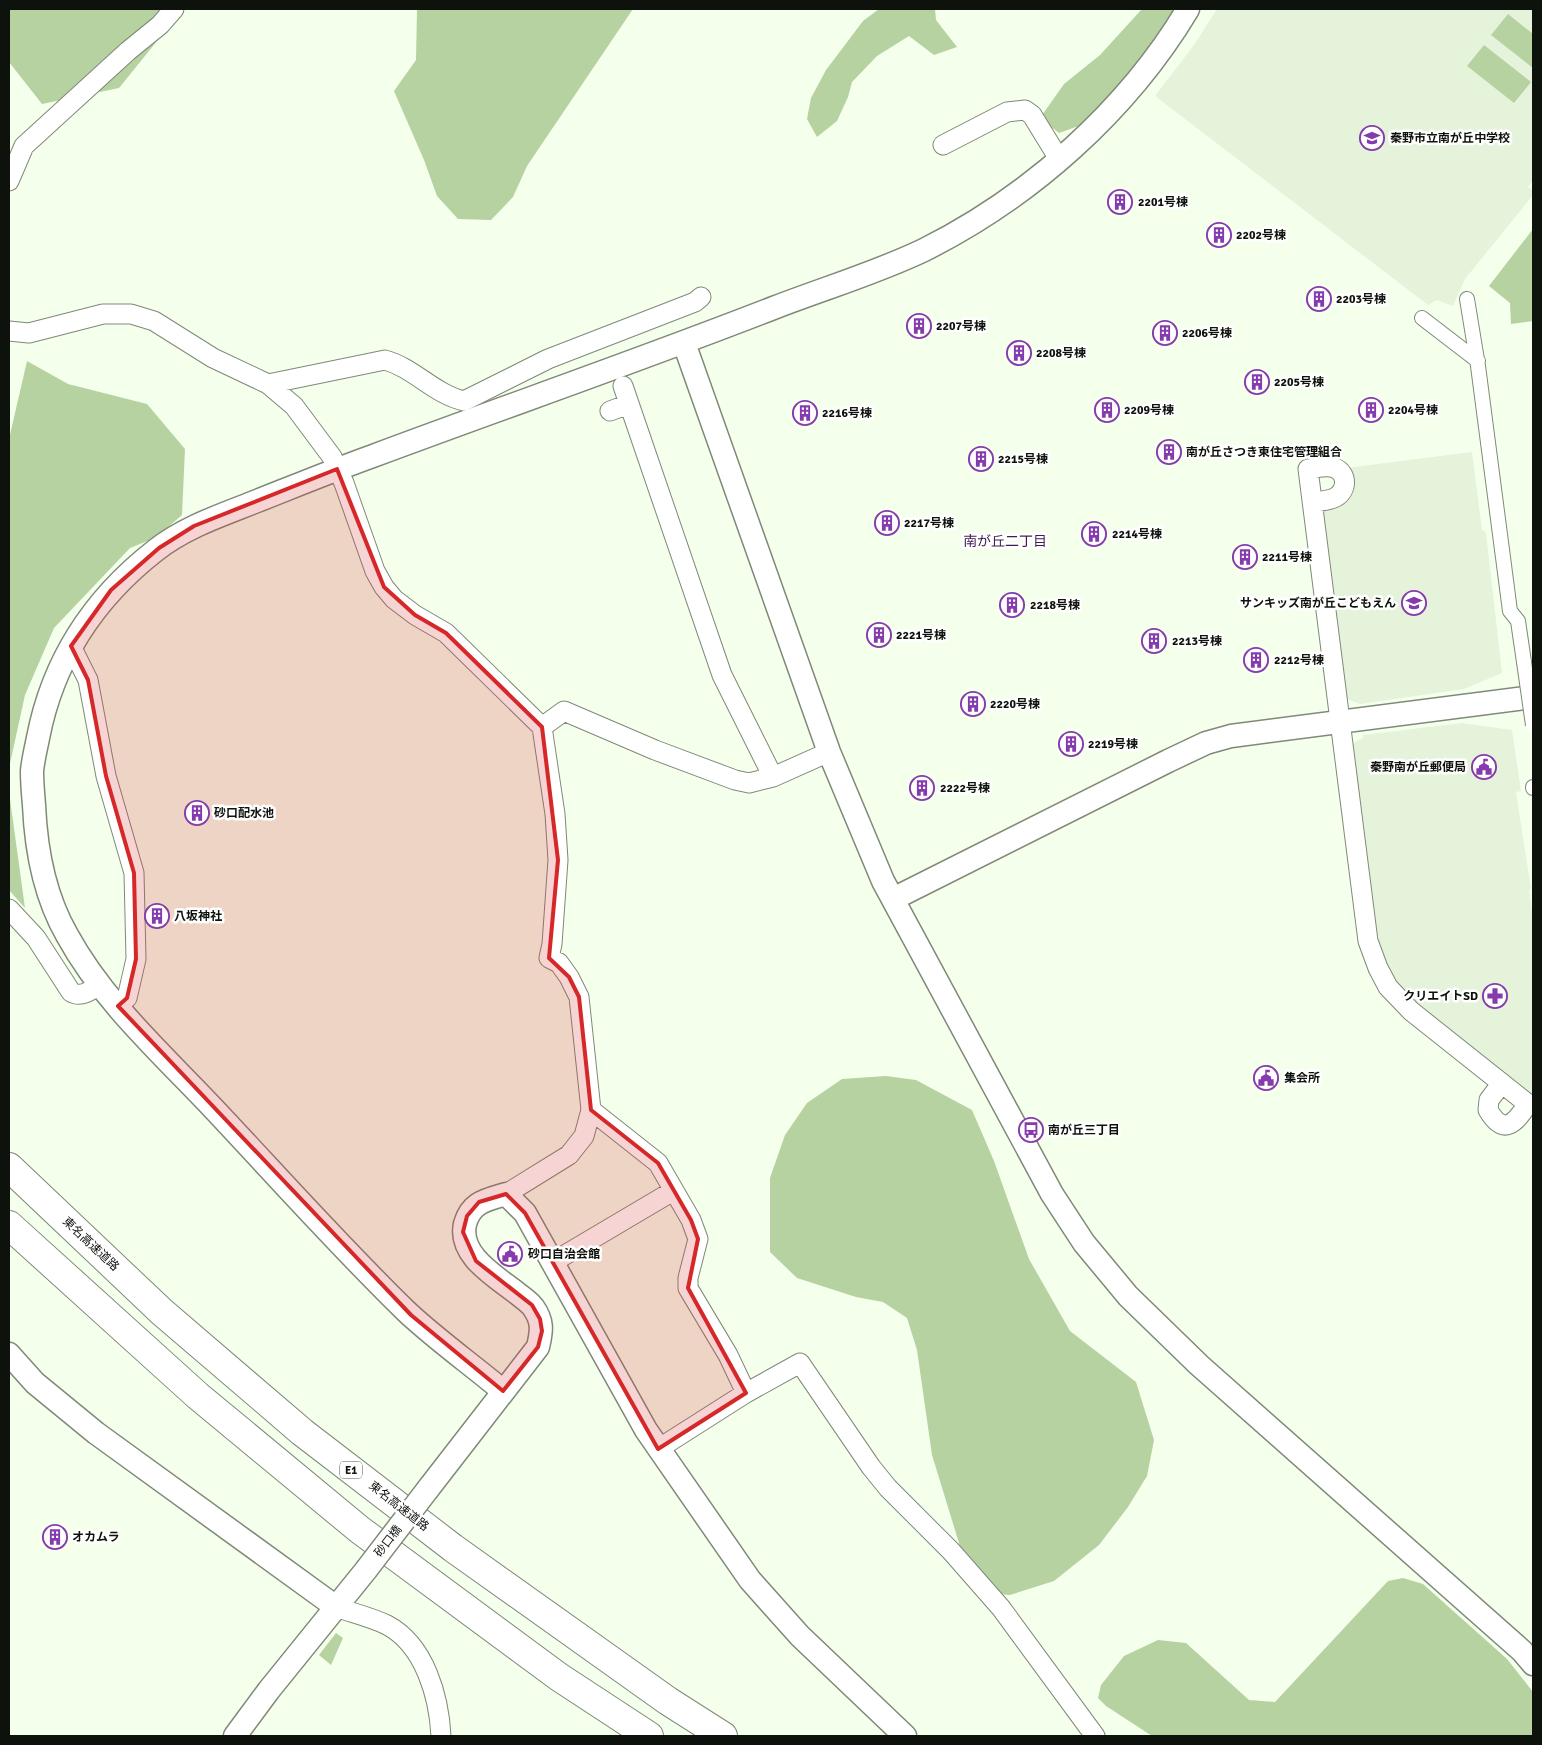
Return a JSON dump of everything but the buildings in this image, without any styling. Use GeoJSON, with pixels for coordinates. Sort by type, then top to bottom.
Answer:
{"type":"FeatureCollection","features":[{"type":"Feature","properties":{"kind":"highway","name":"東名高速道路"},"geometry":{"type":"LineString","coordinates":[[9,1167],[162,1312],[302,1432],[453,1548],[668,1701],[723,1736]]}},
{"type":"Feature","properties":{"kind":"highway"},"geometry":{"type":"LineString","coordinates":[[9,1225],[198,1396],[360,1530],[560,1677],[649,1736]]}},
{"type":"Feature","properties":{"kind":"street"},"geometry":{"type":"LineString","coordinates":[[9,181],[24,146],[128,51],[160,25],[174,9]]}},
{"type":"Feature","properties":{"kind":"street"},"geometry":{"type":"LineString","coordinates":[[503,1391],[411,1315],[316,1218],[99,986],[66,934],[51,902],[35,838],[32,772],[40,730],[52,684],[82,627],[111,590],[159,548],[194,526],[337,469],[468,410],[684,343],[926,249],[993,209],[1020,190],[1086,136],[1130,90],[1188,9]]}},
{"type":"Feature","properties":{"kind":"street"},"geometry":{"type":"LineString","coordinates":[[943,144],[1007,112],[1025,110],[1032,115],[1059,159]]}},
{"type":"Feature","properties":{"kind":"street"},"geometry":{"type":"LineString","coordinates":[[468,410],[548,359],[695,302],[701,296]]}},
{"type":"Feature","properties":{"kind":"street"},"geometry":{"type":"LineString","coordinates":[[1466,299],[1478,361],[1505,616],[1518,621],[1533,725]]}},
{"type":"Feature","properties":{"kind":"street"},"geometry":{"type":"LineString","coordinates":[[9,330],[29,333],[103,314],[131,314],[154,322],[213,358],[268,384],[294,406],[332,457],[344,483],[375,571],[384,587],[394,599],[408,610],[446,634],[542,727],[555,814],[558,860],[552,944],[549,958],[559,963],[570,977],[579,997],[590,1110],[584,1136],[569,1155],[506,1194],[525,1213],[658,1449],[750,1580],[800,1636],[905,1736]]}},
{"type":"Feature","properties":{"kind":"street"},"geometry":{"type":"LineString","coordinates":[[1422,318],[1478,361]]}},
{"type":"Feature","properties":{"kind":"street"},"geometry":{"type":"LineString","coordinates":[[684,343],[829,752],[883,881],[1052,1194],[1084,1243],[1128,1296],[1199,1365],[1522,1651],[1533,1664]]}},
{"type":"Feature","properties":{"kind":"street"},"geometry":{"type":"LineString","coordinates":[[268,384],[385,360],[399,364],[468,410]]}},
{"type":"Feature","properties":{"kind":"street"},"geometry":{"type":"LineString","coordinates":[[610,411],[626,395],[722,675],[773,778]]}},
{"type":"Feature","properties":{"kind":"street"},"geometry":{"type":"LineString","coordinates":[[1313,502],[1368,940],[1378,968],[1388,987],[1410,1011],[1502,1084]]}},
{"type":"Feature","properties":{"kind":"street"},"geometry":{"type":"LineString","coordinates":[[71,646],[88,680],[106,776],[134,873],[136,959],[127,998],[118,1006]]}},
{"type":"Feature","properties":{"kind":"street"},"geometry":{"type":"LineString","coordinates":[[893,899],[1206,743],[1231,736],[1533,697]]}},
{"type":"Feature","properties":{"kind":"street"},"geometry":{"type":"LineString","coordinates":[[542,727],[564,711],[655,750],[735,780],[749,783],[773,778],[829,752]]}},
{"type":"Feature","properties":{"kind":"street"},"geometry":{"type":"LineString","coordinates":[[9,909],[36,938],[71,992],[76,995],[82,995],[99,986]]}},
{"type":"Feature","properties":{"kind":"street"},"geometry":{"type":"LineString","coordinates":[[590,1110],[658,1163],[691,1220],[698,1239],[688,1278],[688,1288],[728,1355],[746,1393]]}},
{"type":"Feature","properties":{"kind":"street"},"geometry":{"type":"LineString","coordinates":[[554,1262],[674,1191]]}},
{"type":"Feature","properties":{"kind":"street","name":"砂口橋"},"geometry":{"type":"LineString","coordinates":[[235,1736],[538,1347],[542,1331],[540,1319],[532,1305],[476,1261],[468,1248],[464,1232],[467,1216],[479,1202],[506,1194]]}},
{"type":"Feature","properties":{"kind":"street"},"geometry":{"type":"LineString","coordinates":[[9,1354],[35,1383],[96,1433],[336,1607],[387,1626],[406,1640],[423,1664],[431,1683],[441,1736]]}},
{"type":"Feature","properties":{"kind":"street"},"geometry":{"type":"LineString","coordinates":[[658,1449],[746,1393],[800,1363],[871,1467],[888,1488],[951,1551],[1001,1608],[1095,1736]]}},
{"type":"Feature","properties":{"kind":"highlighted area"},"geometry":{"type":"Polygon","coordinates":[[[337,469],[384,587],[415,615],[446,633],[542,727],[558,860],[549,958],[569,977],[579,997],[591,1110],[658,1163],[691,1220],[698,1239],[688,1288],[746,1393],[658,1449],[525,1213],[506,1194],[479,1202],[467,1216],[463,1232],[476,1261],[532,1305],[540,1319],[542,1331],[538,1347],[503,1391],[411,1315],[118,1006],[127,998],[136,959],[134,873],[106,776],[88,680],[71,646],[111,590],[159,548],[194,526],[337,469]]]}},
{"type":"Feature","properties":{"kind":"shaded area","name":"秦野市立南が丘中学校"},"geometry":{"type":"Polygon","coordinates":[[[1217,9],[1533,9],[1533,180],[1528,187],[1533,191],[1533,195],[1465,279],[1453,306],[1437,300],[1428,305],[1155,96],[1194,45],[1217,9]]]}},
{"type":"Feature","properties":{"kind":"shaded area","name":"サンキッズ南が丘こどもえん"},"geometry":{"type":"Polygon","coordinates":[[[1472,452],[1482,530],[1486,533],[1502,673],[1464,689],[1360,704],[1347,699],[1322,511],[1346,468],[1472,452]]]}},
{"type":"Feature","properties":{"kind":"shaded area"},"geometry":{"type":"Polygon","coordinates":[[[1462,723],[1512,730],[1521,791],[1516,792],[1531,889],[1529,890],[1533,918],[1533,1099],[1408,1001],[1389,976],[1377,942],[1353,743],[1363,738],[1363,735],[1462,723]]]}},
{"type":"Feature","properties":{"kind":"green space"},"geometry":{"type":"Polygon","coordinates":[[[9,9],[183,9],[119,88],[42,104],[9,62],[9,9]]]}},
{"type":"Feature","properties":{"kind":"green space"},"geometry":{"type":"Polygon","coordinates":[[[417,9],[633,9],[527,166],[513,197],[491,220],[458,219],[437,196],[424,160],[394,91],[416,60],[417,9]]]}},
{"type":"Feature","properties":{"kind":"green space"},"geometry":{"type":"Polygon","coordinates":[[[879,9],[935,9],[936,20],[957,47],[934,55],[909,36],[877,56],[852,82],[848,97],[837,121],[817,137],[807,119],[811,98],[826,70],[863,21],[879,9]]]}},
{"type":"Feature","properties":{"kind":"green space"},"geometry":{"type":"Polygon","coordinates":[[[1142,9],[1175,9],[1126,85],[1087,123],[1059,133],[1040,118],[1064,84],[1100,55],[1142,9]]]}},
{"type":"Feature","properties":{"kind":"green space"},"geometry":{"type":"Polygon","coordinates":[[[1508,14],[1533,34],[1533,68],[1491,35],[1508,14]]]}},
{"type":"Feature","properties":{"kind":"green space"},"geometry":{"type":"Polygon","coordinates":[[[1484,45],[1531,82],[1514,103],[1467,66],[1484,45]]]}},
{"type":"Feature","properties":{"kind":"green space"},"geometry":{"type":"Polygon","coordinates":[[[1533,229],[1533,321],[1511,324],[1510,303],[1489,286],[1533,229]]]}},
{"type":"Feature","properties":{"kind":"green space"},"geometry":{"type":"Polygon","coordinates":[[[27,361],[68,384],[147,404],[185,449],[182,515],[155,538],[130,548],[54,628],[25,695],[9,768],[9,439],[27,361]]]}},
{"type":"Feature","properties":{"kind":"green space"},"geometry":{"type":"Polygon","coordinates":[[[9,792],[25,908],[9,890],[9,792]]]}},
{"type":"Feature","properties":{"kind":"green space"},"geometry":{"type":"Polygon","coordinates":[[[886,1076],[916,1080],[972,1110],[994,1161],[1029,1259],[1070,1331],[1136,1382],[1154,1440],[1147,1476],[1128,1507],[1099,1545],[1054,1581],[1010,1595],[974,1592],[932,1455],[917,1350],[907,1318],[883,1302],[856,1297],[797,1278],[770,1252],[770,1178],[785,1135],[807,1103],[842,1079],[886,1076]]]}},
{"type":"Feature","properties":{"kind":"green space"},"geometry":{"type":"Polygon","coordinates":[[[1403,1578],[1423,1584],[1507,1659],[1533,1692],[1533,1736],[1152,1736],[1106,1706],[1098,1698],[1101,1685],[1124,1656],[1158,1640],[1186,1643],[1249,1700],[1275,1702],[1388,1581],[1403,1578]]]}},
{"type":"Feature","properties":{"kind":"green space"},"geometry":{"type":"Polygon","coordinates":[[[336,1633],[343,1638],[331,1665],[319,1655],[336,1633]]]}},
{"type":"Feature","properties":{"kind":"place","name":"秦野市立南が丘中学校"},"geometry":{"type":"Point","coordinates":[1372,138]}},
{"type":"Feature","properties":{"kind":"place","name":"2201号棟"},"geometry":{"type":"Point","coordinates":[1120,202]}},
{"type":"Feature","properties":{"kind":"place","name":"2202号棟"},"geometry":{"type":"Point","coordinates":[1219,235]}},
{"type":"Feature","properties":{"kind":"place","name":"2203号棟"},"geometry":{"type":"Point","coordinates":[1319,299]}},
{"type":"Feature","properties":{"kind":"place","name":"2207号棟"},"geometry":{"type":"Point","coordinates":[919,326]}},
{"type":"Feature","properties":{"kind":"place","name":"2206号棟"},"geometry":{"type":"Point","coordinates":[1165,333]}},
{"type":"Feature","properties":{"kind":"place","name":"2208号棟"},"geometry":{"type":"Point","coordinates":[1019,353]}},
{"type":"Feature","properties":{"kind":"place","name":"2205号棟"},"geometry":{"type":"Point","coordinates":[1257,382]}},
{"type":"Feature","properties":{"kind":"place","name":"2209号棟"},"geometry":{"type":"Point","coordinates":[1107,410]}},
{"type":"Feature","properties":{"kind":"place","name":"2204号棟"},"geometry":{"type":"Point","coordinates":[1371,410]}},
{"type":"Feature","properties":{"kind":"place","name":"2216号棟"},"geometry":{"type":"Point","coordinates":[805,413]}},
{"type":"Feature","properties":{"kind":"place","name":"南が丘さつき東住宅管理組合"},"geometry":{"type":"Point","coordinates":[1169,452]}},
{"type":"Feature","properties":{"kind":"place","name":"2215号棟"},"geometry":{"type":"Point","coordinates":[981,459]}},
{"type":"Feature","properties":{"kind":"place","name":"2217号棟"},"geometry":{"type":"Point","coordinates":[887,523]}},
{"type":"Feature","properties":{"kind":"place","name":"2214号棟"},"geometry":{"type":"Point","coordinates":[1094,534]}},
{"type":"Feature","properties":{"kind":"place","name":"2211号棟"},"geometry":{"type":"Point","coordinates":[1245,557]}},
{"type":"Feature","properties":{"kind":"place","name":"サンキッズ南が丘こどもえん"},"geometry":{"type":"Point","coordinates":[1414,603]}},
{"type":"Feature","properties":{"kind":"place","name":"2218号棟"},"geometry":{"type":"Point","coordinates":[1012,605]}},
{"type":"Feature","properties":{"kind":"place","name":"2221号棟"},"geometry":{"type":"Point","coordinates":[879,635]}},
{"type":"Feature","properties":{"kind":"place","name":"2213号棟"},"geometry":{"type":"Point","coordinates":[1154,641]}},
{"type":"Feature","properties":{"kind":"place","name":"2212号棟"},"geometry":{"type":"Point","coordinates":[1256,660]}},
{"type":"Feature","properties":{"kind":"place","name":"2220号棟"},"geometry":{"type":"Point","coordinates":[973,704]}},
{"type":"Feature","properties":{"kind":"place","name":"2219号棟"},"geometry":{"type":"Point","coordinates":[1071,744]}},
{"type":"Feature","properties":{"kind":"place","name":"秦野南が丘郵便局"},"geometry":{"type":"Point","coordinates":[1484,767]}},
{"type":"Feature","properties":{"kind":"place","name":"2222号棟"},"geometry":{"type":"Point","coordinates":[922,788]}},
{"type":"Feature","properties":{"kind":"place","name":"砂口配水池"},"geometry":{"type":"Point","coordinates":[197,813]}},
{"type":"Feature","properties":{"kind":"place","name":"八坂神社"},"geometry":{"type":"Point","coordinates":[157,916]}},
{"type":"Feature","properties":{"kind":"place","name":"クリエイトSD"},"geometry":{"type":"Point","coordinates":[1495,996]}},
{"type":"Feature","properties":{"kind":"place","name":"集会所"},"geometry":{"type":"Point","coordinates":[1266,1078]}},
{"type":"Feature","properties":{"kind":"place","name":"南が丘三丁目"},"geometry":{"type":"Point","coordinates":[1031,1130]}},
{"type":"Feature","properties":{"kind":"place","name":"砂口自治会館"},"geometry":{"type":"Point","coordinates":[510,1254]}},
{"type":"Feature","properties":{"kind":"place","name":"オカムラ"},"geometry":{"type":"Point","coordinates":[55,1537]}},
{"type":"Feature","properties":{"kind":"district","name":"南が丘二丁目"},"geometry":{"type":"Point","coordinates":[1005,541]}}]}
